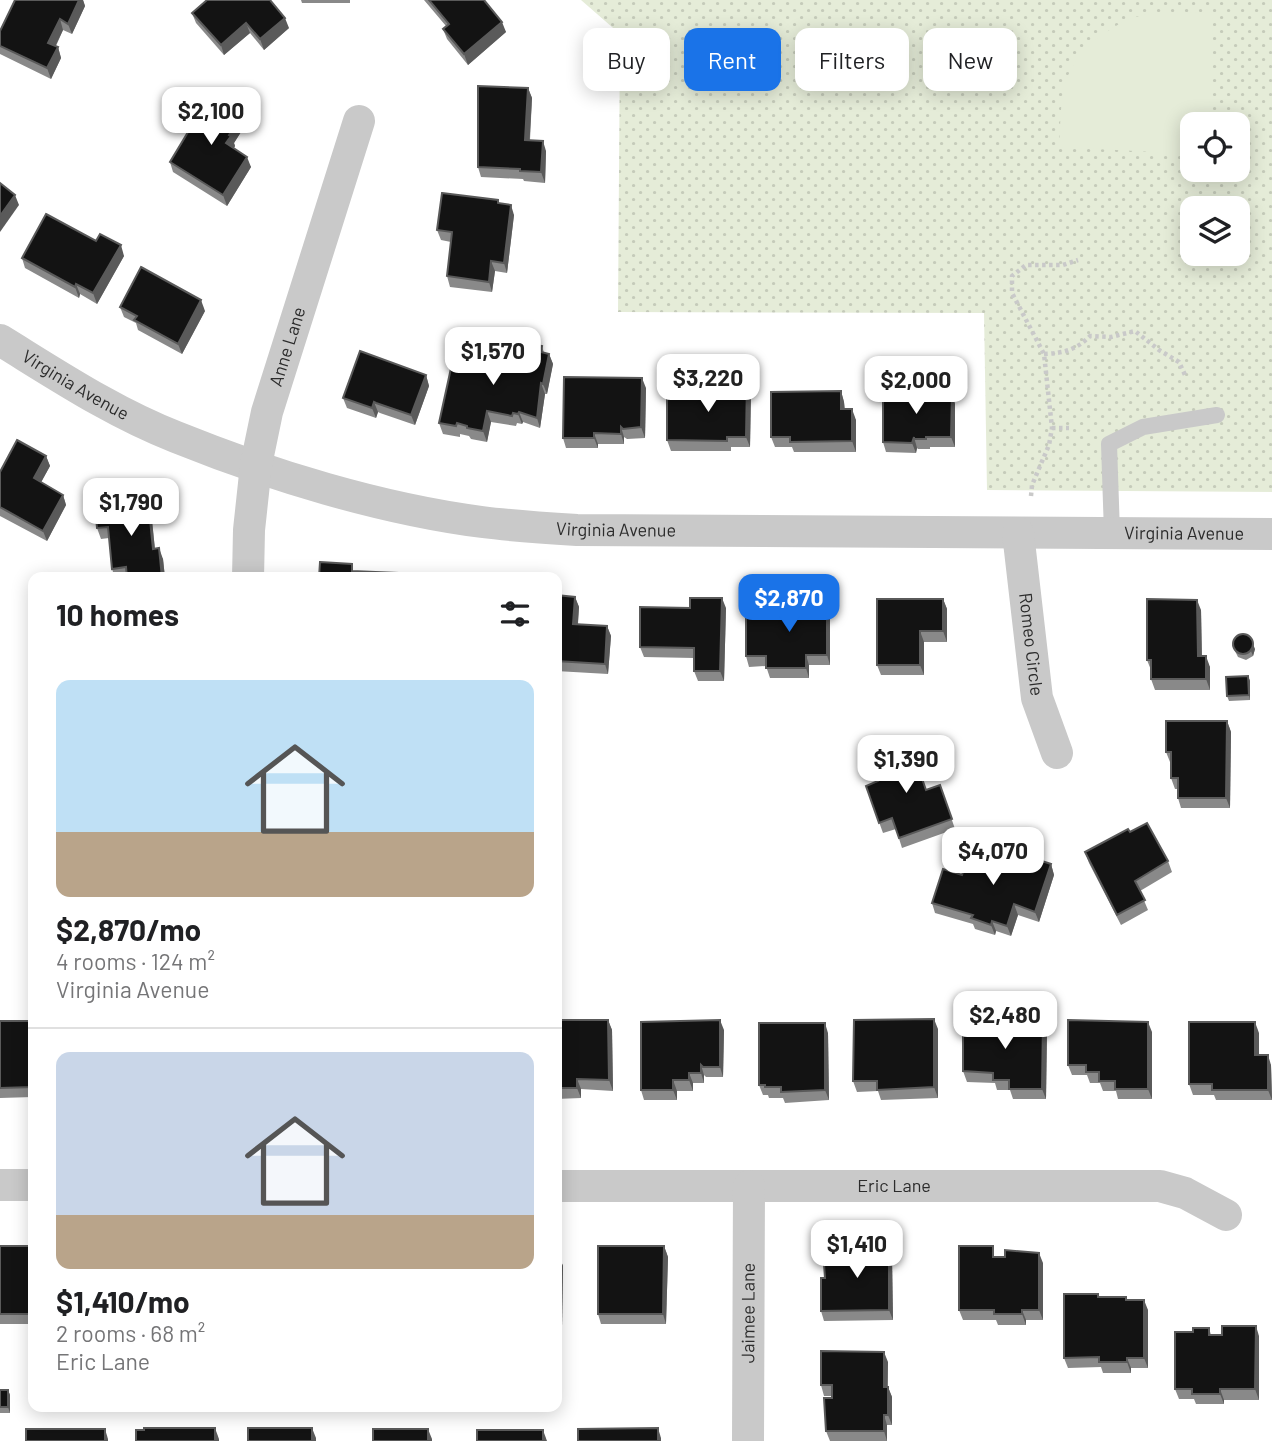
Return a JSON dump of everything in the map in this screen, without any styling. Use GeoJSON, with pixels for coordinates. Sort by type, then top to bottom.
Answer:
{"type":"FeatureCollection","features":[{"type":"Feature","properties":{"kind":"street","name":"Anne Lane"},"geometry":{"type":"LineString","coordinates":[[248,572],[248,530],[256,465],[267,412],[359,121]]}},
{"type":"Feature","properties":{"kind":"street","name":"Virginia Avenue"},"geometry":{"type":"LineString","coordinates":[[0,340],[96,398],[163,431],[317,486],[407,508],[481,522],[563,529],[1272,534]]}},
{"type":"Feature","properties":{"kind":"street","name":"Romeo Circle"},"geometry":{"type":"LineString","coordinates":[[1018,533],[1037,698],[1057,753]]}},
{"type":"Feature","properties":{"kind":"street"},"geometry":{"type":"LineString","coordinates":[[0,1185],[28,1185]]}},
{"type":"Feature","properties":{"kind":"street","name":"Eric Lane"},"geometry":{"type":"LineString","coordinates":[[562,1186],[1160,1186],[1185,1193],[1226,1215]]}},
{"type":"Feature","properties":{"kind":"street","name":"Jaimee Lane"},"geometry":{"type":"LineString","coordinates":[[748,1441],[749,1186]]}},
{"type":"Feature","properties":{"kind":"lane"},"geometry":{"type":"LineString","coordinates":[[1112,533],[1109,444],[1143,427],[1217,415]]}},
{"type":"Feature","properties":{"kind":"path"},"geometry":{"type":"LineString","coordinates":[[1031,496],[1035,473],[1049,445],[1052,428],[1044,354],[1012,293],[1012,276],[1026,265],[1063,265],[1078,260]]}},
{"type":"Feature","properties":{"kind":"path"},"geometry":{"type":"LineString","coordinates":[[1044,354],[1062,354],[1079,347],[1090,336],[1111,337],[1135,331],[1179,362],[1185,374]]}},
{"type":"Feature","properties":{"kind":"path"},"geometry":{"type":"LineString","coordinates":[[1052,428],[1069,428]]}},
{"type":"Feature","properties":{"kind":"green space"},"geometry":{"type":"Polygon","coordinates":[[[581,0],[1272,0],[1272,492],[987,490],[984,313],[618,312],[620,91],[670,91],[670,28],[613,28],[581,0]]]}},
{"type":"Feature","properties":{"kind":"green space"},"geometry":{"type":"Polygon","coordinates":[[[1213,13],[1209,112],[1180,112],[1180,153],[1059,147],[1064,89],[1076,61],[1091,44],[1111,29],[1132,18],[1148,14],[1213,13]]]}},
{"type":"Feature","properties":{"kind":"building"},"geometry":{"type":"Polygon","coordinates":[[[15,0],[79,0],[68,24],[60,19],[48,43],[58,47],[47,68],[0,46],[0,31],[15,0]]]}},
{"type":"Feature","properties":{"kind":"building"},"geometry":{"type":"Polygon","coordinates":[[[207,0],[270,0],[285,18],[260,39],[246,23],[221,45],[192,13],[207,0]]]}},
{"type":"Feature","properties":{"kind":"building"},"geometry":{"type":"Polygon","coordinates":[[[429,0],[484,0],[502,22],[464,54],[443,29],[449,24],[429,0]]]}},
{"type":"Feature","properties":{"kind":"building"},"geometry":{"type":"Polygon","coordinates":[[[478,86],[528,88],[525,140],[543,141],[541,172],[478,167],[478,86]]]}},
{"type":"Feature","properties":{"kind":"building"},"geometry":{"type":"Polygon","coordinates":[[[211,94],[242,114],[226,143],[247,157],[223,195],[170,162],[211,94]]]}},
{"type":"Feature","properties":{"kind":"building"},"geometry":{"type":"Polygon","coordinates":[[[0,183],[15,195],[0,216],[0,183]]]}},
{"type":"Feature","properties":{"kind":"building"},"geometry":{"type":"Polygon","coordinates":[[[442,193],[498,200],[498,203],[511,205],[504,263],[491,261],[489,282],[447,276],[452,232],[437,230],[442,193]]]}},
{"type":"Feature","properties":{"kind":"building"},"geometry":{"type":"Polygon","coordinates":[[[46,214],[96,241],[100,234],[121,245],[93,293],[76,284],[75,287],[22,258],[46,214]]]}},
{"type":"Feature","properties":{"kind":"building"},"geometry":{"type":"Polygon","coordinates":[[[141,267],[201,300],[178,344],[134,320],[137,316],[120,307],[141,267]]]}},
{"type":"Feature","properties":{"kind":"building"},"geometry":{"type":"Polygon","coordinates":[[[527,343],[542,346],[541,352],[549,354],[543,384],[541,383],[537,418],[519,412],[513,413],[512,416],[487,411],[483,431],[457,423],[456,426],[439,423],[455,350],[515,361],[518,347],[526,349],[527,343]]]}},
{"type":"Feature","properties":{"kind":"building"},"geometry":{"type":"Polygon","coordinates":[[[360,351],[426,375],[411,415],[374,402],[372,408],[343,398],[360,351]]]}},
{"type":"Feature","properties":{"kind":"building"},"geometry":{"type":"Polygon","coordinates":[[[564,377],[642,378],[641,427],[621,427],[621,434],[594,433],[594,438],[563,438],[564,377]]]}},
{"type":"Feature","properties":{"kind":"building"},"geometry":{"type":"Polygon","coordinates":[[[724,381],[747,381],[746,437],[727,437],[727,441],[667,440],[667,391],[724,390],[724,381]]]}},
{"type":"Feature","properties":{"kind":"building"},"geometry":{"type":"Polygon","coordinates":[[[841,391],[841,409],[852,409],[852,441],[790,442],[790,437],[771,437],[771,392],[841,391]]]}},
{"type":"Feature","properties":{"kind":"building"},"geometry":{"type":"Polygon","coordinates":[[[883,392],[952,394],[951,437],[914,437],[912,443],[883,442],[883,392]]]}},
{"type":"Feature","properties":{"kind":"building"},"geometry":{"type":"Polygon","coordinates":[[[17,440],[46,456],[34,478],[63,495],[43,531],[0,507],[0,472],[17,440]]]}},
{"type":"Feature","properties":{"kind":"building"},"geometry":{"type":"Polygon","coordinates":[[[148,500],[153,549],[159,548],[161,572],[126,572],[126,567],[112,569],[108,527],[97,528],[95,505],[148,500]]]}},
{"type":"Feature","properties":{"kind":"building"},"geometry":{"type":"Polygon","coordinates":[[[320,562],[352,564],[352,571],[375,572],[319,572],[320,562]]]}},
{"type":"Feature","properties":{"kind":"building"},"geometry":{"type":"Polygon","coordinates":[[[562,596],[575,597],[573,624],[607,626],[605,664],[562,661],[562,596]]]}},
{"type":"Feature","properties":{"kind":"building"},"geometry":{"type":"Polygon","coordinates":[[[690,598],[722,598],[720,671],[694,671],[694,648],[640,647],[640,607],[690,608],[690,598]]]}},
{"type":"Feature","properties":{"kind":"building"},"geometry":{"type":"Polygon","coordinates":[[[791,599],[827,599],[827,655],[806,655],[806,668],[766,668],[766,656],[746,656],[746,613],[791,613],[791,599]]]}},
{"type":"Feature","properties":{"kind":"building"},"geometry":{"type":"Polygon","coordinates":[[[877,599],[943,599],[943,631],[920,631],[920,665],[877,665],[877,599]]]}},
{"type":"Feature","properties":{"kind":"building"},"geometry":{"type":"Polygon","coordinates":[[[1147,599],[1197,600],[1198,656],[1206,656],[1206,679],[1151,679],[1151,660],[1147,660],[1147,599]]]}},
{"type":"Feature","properties":{"kind":"building"},"geometry":{"type":"Polygon","coordinates":[[[1243,634],[1250,637],[1253,644],[1250,651],[1243,654],[1236,651],[1233,644],[1236,637],[1243,634]]]}},
{"type":"Feature","properties":{"kind":"building"},"geometry":{"type":"Polygon","coordinates":[[[1248,676],[1249,695],[1227,696],[1226,677],[1248,676]]]}},
{"type":"Feature","properties":{"kind":"building"},"geometry":{"type":"Polygon","coordinates":[[[1166,721],[1227,721],[1226,798],[1178,798],[1178,778],[1171,778],[1171,752],[1166,752],[1166,721]]]}},
{"type":"Feature","properties":{"kind":"building"},"geometry":{"type":"Polygon","coordinates":[[[911,747],[926,790],[940,785],[952,819],[899,838],[892,818],[879,823],[866,786],[878,781],[871,762],[911,747]]]}},
{"type":"Feature","properties":{"kind":"building"},"geometry":{"type":"Polygon","coordinates":[[[1147,823],[1168,861],[1135,881],[1145,900],[1117,915],[1085,852],[1128,829],[1130,832],[1147,823]]]}},
{"type":"Feature","properties":{"kind":"building"},"geometry":{"type":"Polygon","coordinates":[[[970,851],[992,858],[994,855],[1009,859],[1008,863],[1016,866],[1020,854],[1051,864],[1035,912],[1014,904],[1007,926],[992,921],[991,925],[971,918],[973,915],[932,903],[943,869],[962,875],[970,851]]]}},
{"type":"Feature","properties":{"kind":"building"},"geometry":{"type":"Polygon","coordinates":[[[934,1019],[934,1087],[877,1090],[877,1081],[853,1081],[854,1020],[934,1019]]]}},
{"type":"Feature","properties":{"kind":"building"},"geometry":{"type":"Polygon","coordinates":[[[562,1020],[608,1020],[609,1080],[577,1079],[577,1088],[562,1088],[562,1020]]]}},
{"type":"Feature","properties":{"kind":"building"},"geometry":{"type":"Polygon","coordinates":[[[720,1020],[720,1067],[701,1065],[701,1073],[689,1073],[689,1080],[673,1080],[673,1090],[641,1090],[641,1022],[720,1020]]]}},
{"type":"Feature","properties":{"kind":"building"},"geometry":{"type":"Polygon","coordinates":[[[1068,1020],[1148,1022],[1148,1089],[1115,1089],[1115,1081],[1099,1081],[1099,1072],[1086,1072],[1086,1065],[1068,1065],[1068,1020]]]}},
{"type":"Feature","properties":{"kind":"building"},"geometry":{"type":"Polygon","coordinates":[[[0,1021],[28,1021],[28,1087],[0,1088],[0,1021]]]}},
{"type":"Feature","properties":{"kind":"building"},"geometry":{"type":"Polygon","coordinates":[[[963,1021],[1043,1021],[1042,1089],[1009,1089],[1009,1080],[993,1080],[993,1073],[963,1071],[963,1021]]]}},
{"type":"Feature","properties":{"kind":"building"},"geometry":{"type":"Polygon","coordinates":[[[1189,1022],[1255,1022],[1255,1055],[1268,1055],[1268,1090],[1212,1090],[1212,1084],[1189,1084],[1189,1022]]]}},
{"type":"Feature","properties":{"kind":"building"},"geometry":{"type":"Polygon","coordinates":[[[759,1023],[825,1023],[825,1090],[781,1092],[781,1087],[759,1085],[759,1023]]]}},
{"type":"Feature","properties":{"kind":"building"},"geometry":{"type":"Polygon","coordinates":[[[0,1246],[28,1246],[28,1314],[0,1314],[0,1246]]]}},
{"type":"Feature","properties":{"kind":"building"},"geometry":{"type":"Polygon","coordinates":[[[598,1246],[664,1246],[663,1314],[598,1314],[598,1246]]]}},
{"type":"Feature","properties":{"kind":"building"},"geometry":{"type":"Polygon","coordinates":[[[833,1246],[889,1246],[889,1310],[821,1311],[821,1278],[825,1278],[824,1264],[833,1264],[833,1246]]]}},
{"type":"Feature","properties":{"kind":"building"},"geometry":{"type":"Polygon","coordinates":[[[959,1246],[993,1246],[993,1257],[1005,1257],[1005,1250],[1039,1253],[1039,1310],[1022,1310],[1022,1314],[994,1314],[994,1310],[959,1310],[959,1246]]]}},
{"type":"Feature","properties":{"kind":"building"},"geometry":{"type":"Polygon","coordinates":[[[1064,1294],[1098,1294],[1098,1297],[1144,1300],[1144,1358],[1127,1358],[1127,1362],[1099,1362],[1099,1357],[1064,1358],[1064,1294]]]}},
{"type":"Feature","properties":{"kind":"building"},"geometry":{"type":"Polygon","coordinates":[[[1222,1326],[1256,1326],[1255,1389],[1220,1389],[1220,1394],[1192,1394],[1192,1389],[1175,1389],[1175,1332],[1193,1332],[1193,1328],[1209,1328],[1209,1335],[1222,1335],[1222,1326]]]}},
{"type":"Feature","properties":{"kind":"building"},"geometry":{"type":"Polygon","coordinates":[[[821,1351],[884,1352],[884,1387],[888,1387],[888,1415],[884,1415],[884,1431],[826,1431],[824,1398],[832,1398],[832,1385],[821,1385],[821,1351]]]}},
{"type":"Feature","properties":{"kind":"building"},"geometry":{"type":"Polygon","coordinates":[[[0,1390],[8,1390],[8,1407],[0,1407],[0,1390]]]}},
{"type":"Feature","properties":{"kind":"building"},"geometry":{"type":"Polygon","coordinates":[[[215,1428],[215,1441],[136,1441],[136,1430],[215,1428]]]}},
{"type":"Feature","properties":{"kind":"building"},"geometry":{"type":"Polygon","coordinates":[[[248,1428],[312,1428],[312,1441],[248,1441],[248,1428]]]}},
{"type":"Feature","properties":{"kind":"building"},"geometry":{"type":"Polygon","coordinates":[[[658,1428],[658,1441],[578,1441],[578,1429],[658,1428]]]}},
{"type":"Feature","properties":{"kind":"building"},"geometry":{"type":"Polygon","coordinates":[[[26,1429],[105,1429],[105,1441],[26,1441],[26,1429]]]}},
{"type":"Feature","properties":{"kind":"building"},"geometry":{"type":"Polygon","coordinates":[[[373,1429],[428,1429],[428,1441],[373,1441],[373,1429]]]}},
{"type":"Feature","properties":{"kind":"building"},"geometry":{"type":"Polygon","coordinates":[[[477,1430],[543,1430],[543,1441],[477,1441],[477,1430]]]}}]}
